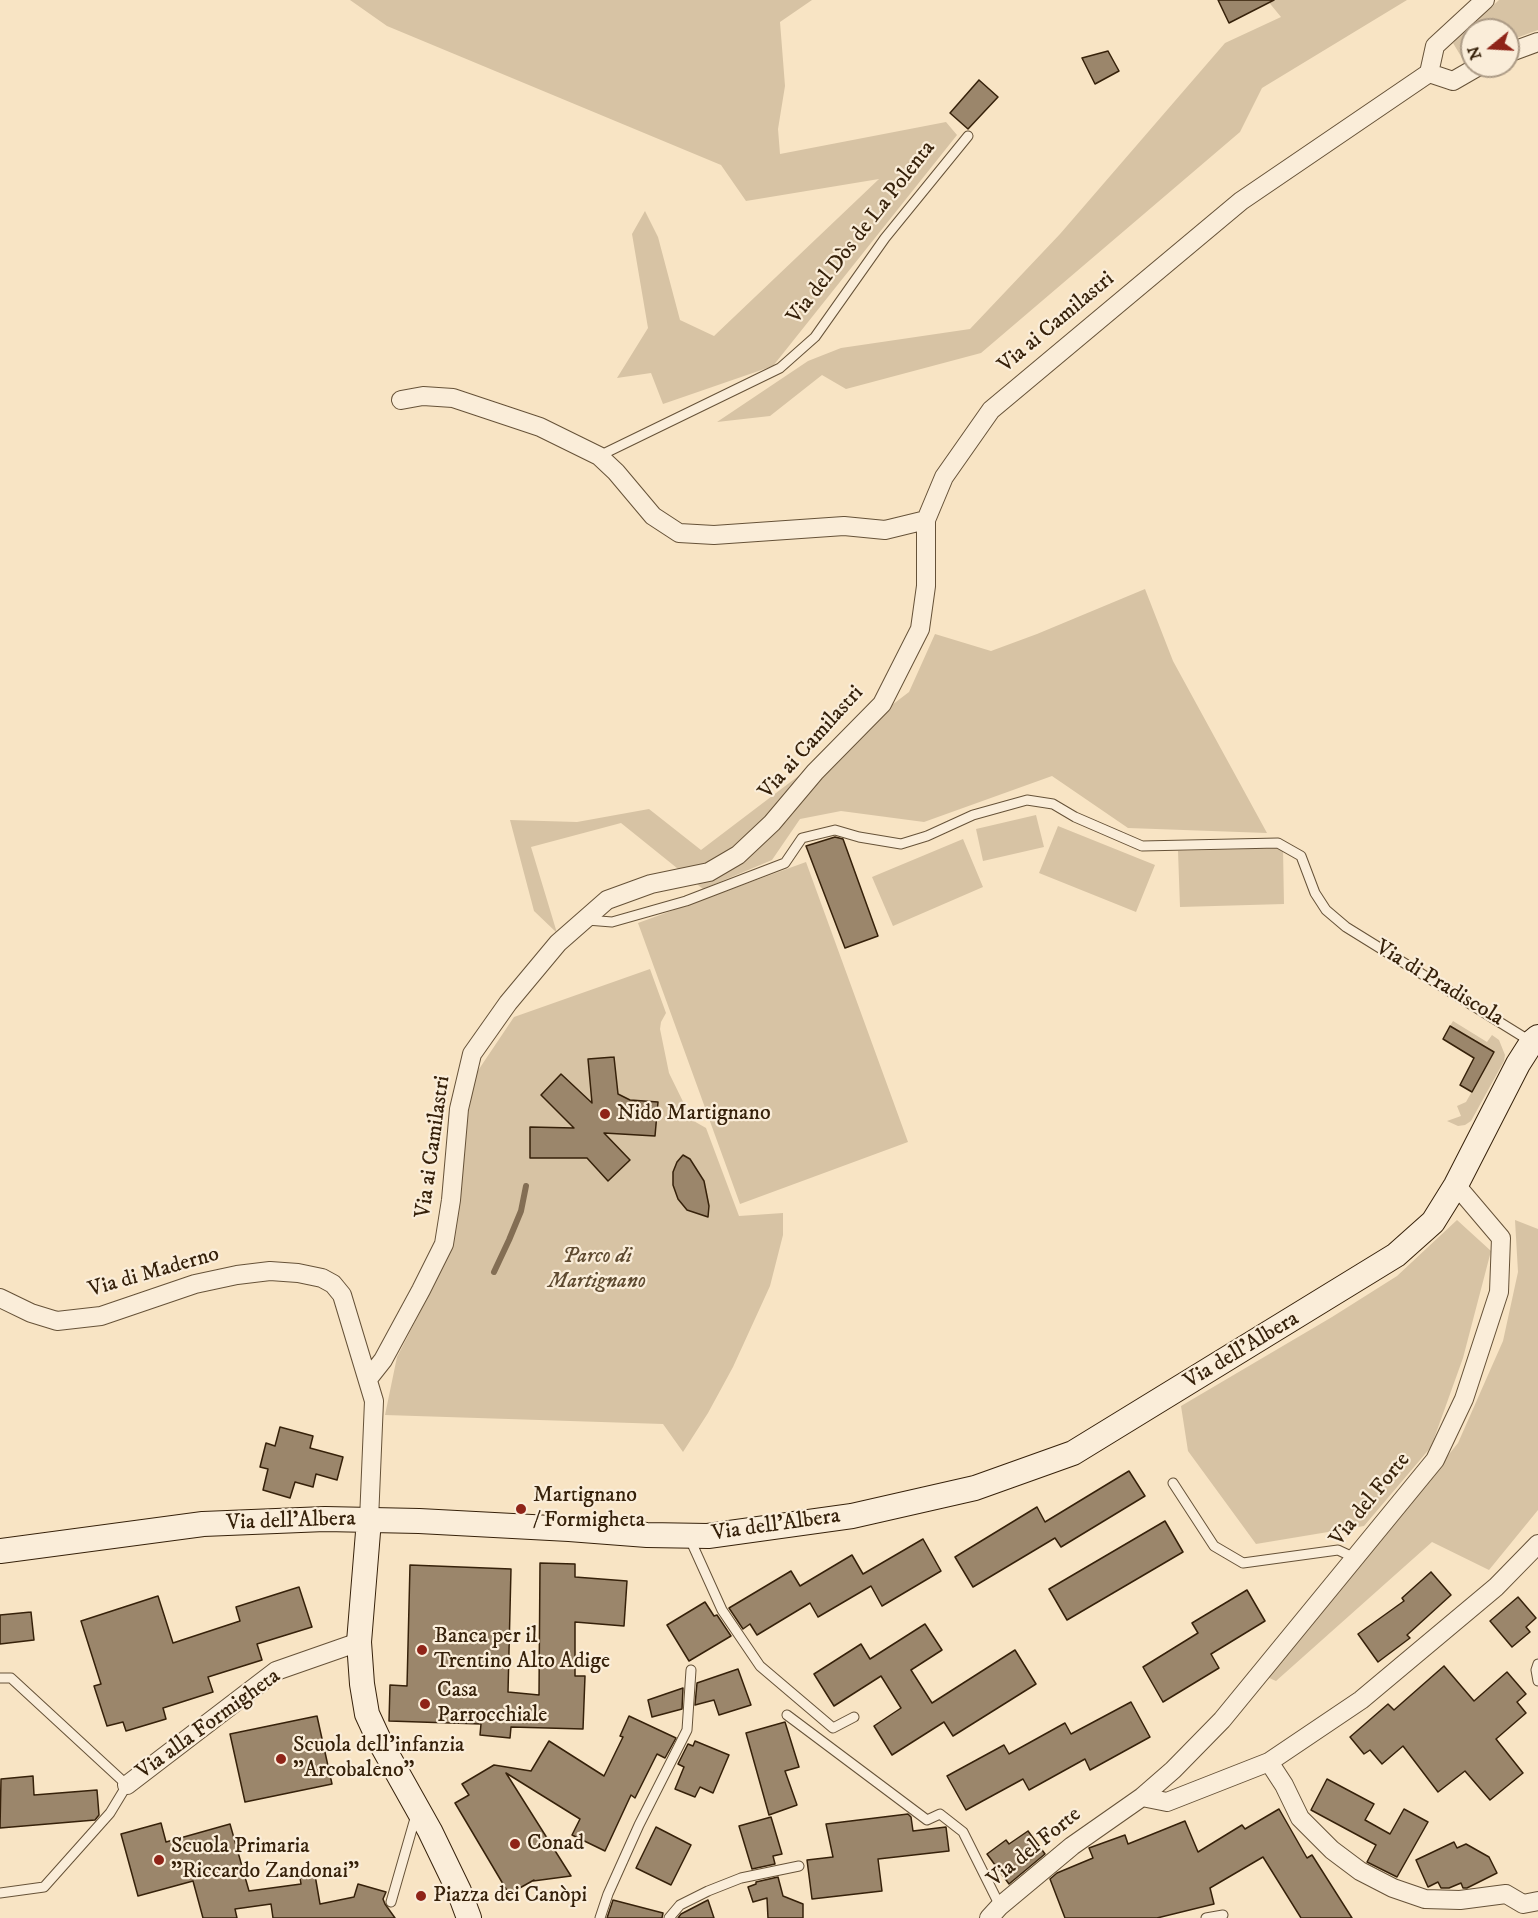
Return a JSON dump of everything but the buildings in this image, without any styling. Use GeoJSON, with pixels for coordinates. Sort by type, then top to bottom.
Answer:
{"type":"FeatureCollection","features":[{"type":"Feature","properties":{"kind":"street"},"geometry":{"type":"LineString","coordinates":[[1460,77],[1454,81],[1429,73],[1435,46],[1485,0]]}},
{"type":"Feature","properties":{"kind":"street"},"geometry":{"type":"LineString","coordinates":[[1520,49],[1538,42]]}},
{"type":"Feature","properties":{"kind":"street","name":"Via ai Camilastri"},"geometry":{"type":"LineString","coordinates":[[368,1379],[383,1360],[444,1244],[451,1200],[459,1109],[472,1054],[508,1003],[558,942],[607,900],[651,884],[709,872],[738,855],[772,823],[815,772],[882,704],[920,629],[926,586],[926,520],[944,477],[991,410],[1241,201],[1429,73]]}},
{"type":"Feature","properties":{"kind":"street"},"geometry":{"type":"LineString","coordinates":[[400,400],[423,396],[453,398],[540,427],[599,456],[616,472],[653,516],[679,533],[714,535],[844,526],[885,530],[926,520]]}},
{"type":"Feature","properties":{"kind":"street","name":"Via di Pradiscola"},"geometry":{"type":"LineString","coordinates":[[1456,1185],[1518,1065],[1535,1040]]}},
{"type":"Feature","properties":{"kind":"street","name":"Via dell'Albera"},"geometry":{"type":"LineString","coordinates":[[0,1551],[202,1524],[325,1519],[689,1537],[708,1536],[852,1516],[975,1488],[1073,1453],[1396,1255],[1433,1222],[1456,1185]]}},
{"type":"Feature","properties":{"kind":"street","name":"Via del Forte"},"geometry":{"type":"LineString","coordinates":[[994,1912],[1072,1846],[1142,1797],[1173,1770],[1222,1720],[1435,1460],[1464,1399],[1499,1292],[1501,1238],[1456,1185]]}},
{"type":"Feature","properties":{"kind":"street","name":"Via di Maderno"},"geometry":{"type":"LineString","coordinates":[[0,1298],[31,1313],[57,1321],[101,1316],[195,1284],[237,1275],[270,1271],[298,1272],[322,1278],[333,1284],[342,1295],[374,1401],[369,1520]]}},
{"type":"Feature","properties":{"kind":"street"},"geometry":{"type":"LineString","coordinates":[[369,1520],[359,1642],[366,1714],[418,1807],[459,1891],[469,1918]]}},
{"type":"Feature","properties":{"kind":"street"},"geometry":{"type":"LineString","coordinates":[[1142,1797],[1167,1802],[1269,1762],[1361,1700],[1496,1587],[1538,1544]]}},
{"type":"Feature","properties":{"kind":"street","name":"Via alla Formigheta"},"geometry":{"type":"LineString","coordinates":[[127,1785],[276,1671],[359,1642]]}},
{"type":"Feature","properties":{"kind":"street"},"geometry":{"type":"LineString","coordinates":[[1269,1762],[1284,1785],[1300,1818],[1332,1850],[1360,1871],[1393,1888],[1425,1899],[1460,1900],[1506,1894],[1523,1904],[1538,1901]]}},
{"type":"Feature","properties":{"kind":"lane","name":"Via del Dòs de La Polenta"},"geometry":{"type":"LineString","coordinates":[[599,456],[780,368],[815,337],[885,238],[968,136]]}},
{"type":"Feature","properties":{"kind":"lane","name":"Via di Pradiscola"},"geometry":{"type":"LineString","coordinates":[[586,920],[612,922],[697,897],[785,863],[801,838],[835,830],[901,844],[927,836],[972,815],[1027,800],[1053,804],[1075,817],[1142,846],[1278,843],[1301,856],[1315,893],[1326,910],[1346,927],[1535,1040]]}},
{"type":"Feature","properties":{"kind":"lane"},"geometry":{"type":"LineString","coordinates":[[1173,1483],[1214,1546],[1243,1563],[1338,1550],[1355,1558]]}},
{"type":"Feature","properties":{"kind":"lane"},"geometry":{"type":"LineString","coordinates":[[689,1537],[722,1610],[760,1666],[832,1728],[854,1717]]}},
{"type":"Feature","properties":{"kind":"lane"},"geometry":{"type":"LineString","coordinates":[[1538,1664],[1536,1670],[1538,1681]]}},
{"type":"Feature","properties":{"kind":"lane"},"geometry":{"type":"LineString","coordinates":[[600,1918],[608,1894],[639,1825],[687,1730],[691,1670]]}},
{"type":"Feature","properties":{"kind":"lane","name":"Via alla Formigheta"},"geometry":{"type":"LineString","coordinates":[[0,1678],[11,1678],[127,1785],[110,1813],[44,1887],[0,1893]]}},
{"type":"Feature","properties":{"kind":"lane"},"geometry":{"type":"LineString","coordinates":[[787,1715],[927,1820],[940,1814],[963,1832],[994,1912]]}},
{"type":"Feature","properties":{"kind":"lane"},"geometry":{"type":"LineString","coordinates":[[391,1902],[418,1807]]}},
{"type":"Feature","properties":{"kind":"lane"},"geometry":{"type":"LineString","coordinates":[[669,1918],[680,1905],[708,1891],[741,1878],[799,1866]]}},
{"type":"Feature","properties":{"kind":"lane"},"geometry":{"type":"LineString","coordinates":[[1206,1918],[1223,1914]]}},
{"type":"Feature","properties":{"kind":"green space"},"geometry":{"type":"Polygon","coordinates":[[[350,0],[812,0],[780,22],[785,86],[778,129],[780,154],[946,122],[957,135],[773,366],[663,404],[651,373],[617,378],[648,328],[632,234],[645,211],[658,237],[680,320],[714,336],[879,179],[746,201],[721,165],[387,26],[350,0]]]}},
{"type":"Feature","properties":{"kind":"green space"},"geometry":{"type":"Polygon","coordinates":[[[1267,0],[1407,0],[1262,88],[1240,132],[981,353],[846,389],[822,375],[770,416],[717,422],[808,361],[841,348],[970,329],[1060,234],[1225,43],[1281,17],[1267,0]]]}},
{"type":"Feature","properties":{"kind":"green space"},"geometry":{"type":"Polygon","coordinates":[[[1499,0],[1538,0],[1538,30],[1520,37],[1520,18],[1480,18],[1499,0]]]}},
{"type":"Feature","properties":{"kind":"green space"},"geometry":{"type":"Polygon","coordinates":[[[1460,36],[1460,55],[1453,43],[1460,36]]]}},
{"type":"Feature","properties":{"kind":"green space"},"geometry":{"type":"Polygon","coordinates":[[[1145,589],[1173,661],[1267,833],[1128,828],[1052,776],[924,822],[841,811],[800,819],[772,860],[703,889],[621,823],[531,847],[557,933],[534,911],[510,820],[577,822],[649,809],[701,850],[909,692],[935,634],[991,651],[1145,589]]]}},
{"type":"Feature","properties":{"kind":"green space"},"geometry":{"type":"Polygon","coordinates":[[[1036,815],[1044,847],[983,861],[976,829],[1036,815]]]}},
{"type":"Feature","properties":{"kind":"green space"},"geometry":{"type":"Polygon","coordinates":[[[1058,826],[1155,865],[1136,912],[1039,873],[1058,826]]]}},
{"type":"Feature","properties":{"kind":"green space"},"geometry":{"type":"Polygon","coordinates":[[[963,839],[983,887],[893,926],[872,877],[963,839]]]}},
{"type":"Feature","properties":{"kind":"green space"},"geometry":{"type":"Polygon","coordinates":[[[1283,848],[1284,904],[1180,907],[1178,851],[1283,848]]]}},
{"type":"Feature","properties":{"kind":"green space"},"geometry":{"type":"Polygon","coordinates":[[[806,862],[908,1142],[740,1204],[638,923],[806,862]]]}},
{"type":"Feature","properties":{"kind":"green space","name":"Parco di Martignano"},"geometry":{"type":"Polygon","coordinates":[[[650,969],[666,1013],[660,1029],[669,1073],[692,1120],[706,1128],[739,1216],[783,1213],[783,1235],[770,1286],[733,1367],[708,1413],[683,1452],[663,1424],[385,1415],[397,1357],[433,1287],[443,1262],[475,1075],[514,1017],[650,969]]]}},
{"type":"Feature","properties":{"kind":"green space"},"geometry":{"type":"Polygon","coordinates":[[[1453,1021],[1487,1042],[1492,1035],[1499,1040],[1505,1055],[1504,1061],[1471,1121],[1458,1126],[1447,1121],[1461,1116],[1457,1106],[1466,1102],[1494,1052],[1450,1026],[1453,1021]]]}},
{"type":"Feature","properties":{"kind":"green space"},"geometry":{"type":"Polygon","coordinates":[[[1457,1220],[1491,1251],[1463,1358],[1431,1447],[1364,1526],[1256,1544],[1188,1451],[1181,1406],[1397,1276],[1457,1220]]]}},
{"type":"Feature","properties":{"kind":"green space"},"geometry":{"type":"Polygon","coordinates":[[[1515,1220],[1538,1229],[1538,1510],[1489,1570],[1432,1542],[1276,1681],[1267,1677],[1458,1443],[1503,1341],[1518,1272],[1515,1220]]]}},
{"type":"Feature","properties":{"kind":"waterway"},"geometry":{"type":"LineString","coordinates":[[494,1272],[521,1211],[526,1186]]}},
{"type":"Feature","properties":{"kind":"place","name":"Nido Martignano"},"geometry":{"type":"Point","coordinates":[605,1114]}},
{"type":"Feature","properties":{"kind":"place","name":"Martignano / Formigheta"},"geometry":{"type":"Point","coordinates":[521,1509]}},
{"type":"Feature","properties":{"kind":"place","name":"Banca per il Trentino Alto Adige"},"geometry":{"type":"Point","coordinates":[422,1650]}},
{"type":"Feature","properties":{"kind":"place","name":"Casa Parrocchiale"},"geometry":{"type":"Point","coordinates":[425,1704]}},
{"type":"Feature","properties":{"kind":"place","name":"Scuola dell'infanzia \"Arcobaleno\""},"geometry":{"type":"Point","coordinates":[281,1759]}},
{"type":"Feature","properties":{"kind":"place","name":"Conad"},"geometry":{"type":"Point","coordinates":[515,1844]}},
{"type":"Feature","properties":{"kind":"place","name":"Scuola Primaria \"Riccardo Zandonai\""},"geometry":{"type":"Point","coordinates":[159,1860]}},
{"type":"Feature","properties":{"kind":"place","name":"Piazza dei Canòpi"},"geometry":{"type":"Point","coordinates":[421,1896]}}]}
